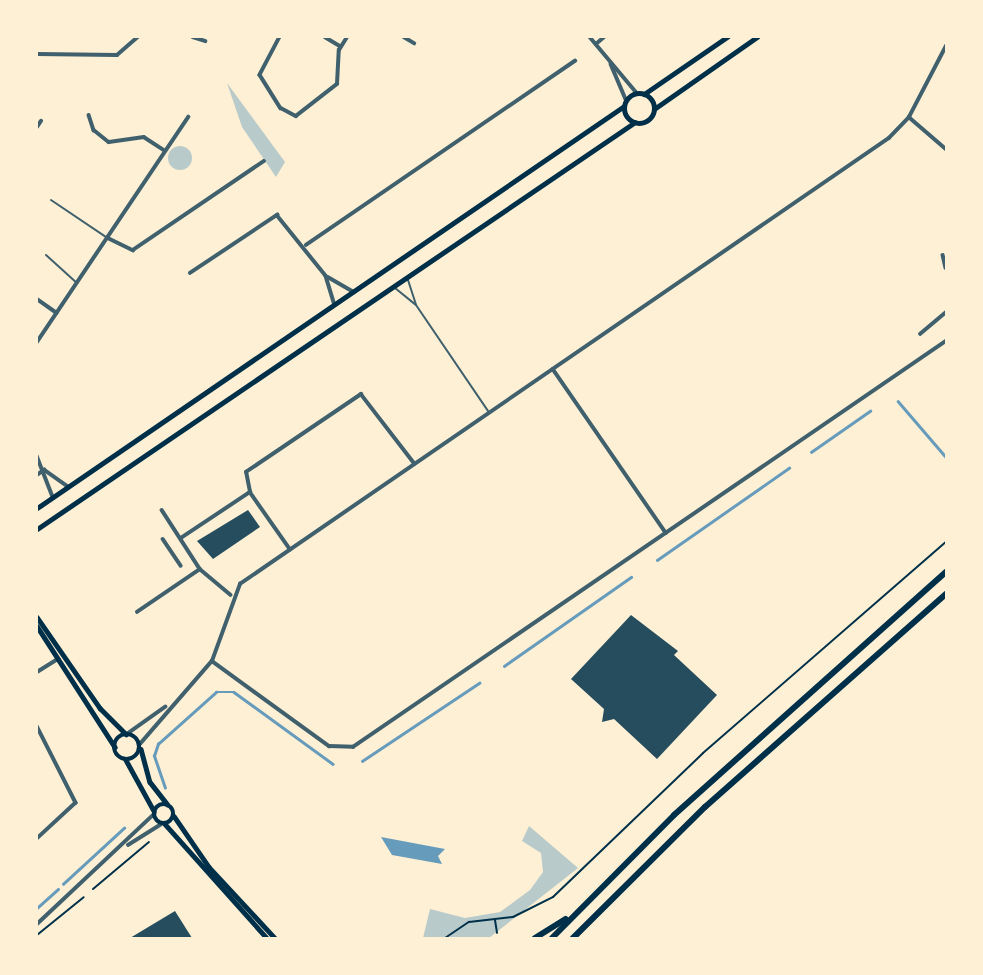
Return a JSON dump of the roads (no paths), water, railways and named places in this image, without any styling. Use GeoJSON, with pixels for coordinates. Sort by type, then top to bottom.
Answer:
{"type":"FeatureCollection","features":[{"type":"Feature","properties":{"kind":"highway"},"geometry":{"type":"LineString","coordinates":[[552,938],[674,815],[946,572]]}},
{"type":"Feature","properties":{"kind":"highway"},"geometry":{"type":"LineString","coordinates":[[575,936],[705,807],[946,594]]}},
{"type":"Feature","properties":{"kind":"highway"},"geometry":{"type":"LineString","coordinates":[[535,938],[574,914]]}},
{"type":"Feature","properties":{"kind":"main road"},"geometry":{"type":"LineString","coordinates":[[37,508],[335,306],[625,103],[727,37]]}},
{"type":"Feature","properties":{"kind":"main road"},"geometry":{"type":"LineString","coordinates":[[37,529],[635,122],[647,120],[654,109],[757,37]]}},
{"type":"Feature","properties":{"kind":"main road"},"geometry":{"type":"LineString","coordinates":[[640,93],[654,109]]}},
{"type":"Feature","properties":{"kind":"main road"},"geometry":{"type":"LineString","coordinates":[[625,103],[635,122]]}},
{"type":"Feature","properties":{"kind":"main road"},"geometry":{"type":"LineString","coordinates":[[37,617],[115,747],[125,759],[154,813],[267,938]]}},
{"type":"Feature","properties":{"kind":"main road"},"geometry":{"type":"LineString","coordinates":[[37,626],[126,734],[140,745],[150,782],[209,867],[275,938]]}},
{"type":"Feature","properties":{"kind":"main road"},"geometry":{"type":"LineString","coordinates":[[115,747],[126,734]]}},
{"type":"Feature","properties":{"kind":"main road"},"geometry":{"type":"LineString","coordinates":[[125,759],[140,745]]}},
{"type":"Feature","properties":{"kind":"main road"},"geometry":{"type":"LineString","coordinates":[[154,813],[167,804]]}},
{"type":"Feature","properties":{"kind":"main road"},"geometry":{"type":"LineString","coordinates":[[163,824],[174,816]]}},
{"type":"Feature","properties":{"kind":"street"},"geometry":{"type":"LineString","coordinates":[[37,54],[117,55],[138,37]]}},
{"type":"Feature","properties":{"kind":"street"},"geometry":{"type":"LineString","coordinates":[[193,37],[205,41]]}},
{"type":"Feature","properties":{"kind":"street"},"geometry":{"type":"LineString","coordinates":[[280,37],[260,75],[292,116],[337,84],[340,46],[347,37]]}},
{"type":"Feature","properties":{"kind":"street"},"geometry":{"type":"LineString","coordinates":[[325,37],[340,46]]}},
{"type":"Feature","properties":{"kind":"street"},"geometry":{"type":"LineString","coordinates":[[404,37],[414,43]]}},
{"type":"Feature","properties":{"kind":"street"},"geometry":{"type":"LineString","coordinates":[[590,37],[640,93]]}},
{"type":"Feature","properties":{"kind":"street"},"geometry":{"type":"LineString","coordinates":[[596,44],[604,37]]}},
{"type":"Feature","properties":{"kind":"street"},"geometry":{"type":"LineString","coordinates":[[140,745],[170,704],[212,661],[231,595],[290,549],[889,138],[909,117],[946,46]]}},
{"type":"Feature","properties":{"kind":"street"},"geometry":{"type":"LineString","coordinates":[[306,245],[575,61]]}},
{"type":"Feature","properties":{"kind":"street"},"geometry":{"type":"LineString","coordinates":[[610,62],[625,103]]}},
{"type":"Feature","properties":{"kind":"street"},"geometry":{"type":"LineString","coordinates":[[89,115],[106,140],[144,137],[164,150]]}},
{"type":"Feature","properties":{"kind":"street"},"geometry":{"type":"LineString","coordinates":[[37,342],[188,117]]}},
{"type":"Feature","properties":{"kind":"street"},"geometry":{"type":"LineString","coordinates":[[909,117],[946,149]]}},
{"type":"Feature","properties":{"kind":"street"},"geometry":{"type":"LineString","coordinates":[[37,127],[41,121]]}},
{"type":"Feature","properties":{"kind":"street"},"geometry":{"type":"LineString","coordinates":[[108,239],[133,250],[264,161]]}},
{"type":"Feature","properties":{"kind":"street"},"geometry":{"type":"LineString","coordinates":[[190,274],[271,215],[287,220],[306,245],[326,276],[335,306]]}},
{"type":"Feature","properties":{"kind":"street"},"geometry":{"type":"LineString","coordinates":[[943,255],[946,268]]}},
{"type":"Feature","properties":{"kind":"street"},"geometry":{"type":"LineString","coordinates":[[326,276],[355,292]]}},
{"type":"Feature","properties":{"kind":"street"},"geometry":{"type":"LineString","coordinates":[[37,299],[57,313]]}},
{"type":"Feature","properties":{"kind":"street"},"geometry":{"type":"LineString","coordinates":[[920,334],[946,312]]}},
{"type":"Feature","properties":{"kind":"street"},"geometry":{"type":"LineString","coordinates":[[212,661],[330,746],[353,747],[946,341]]}},
{"type":"Feature","properties":{"kind":"street"},"geometry":{"type":"LineString","coordinates":[[553,369],[666,533]]}},
{"type":"Feature","properties":{"kind":"street"},"geometry":{"type":"LineString","coordinates":[[290,549],[250,492],[246,472],[361,394],[415,464]]}},
{"type":"Feature","properties":{"kind":"street"},"geometry":{"type":"LineString","coordinates":[[37,456],[53,497]]}},
{"type":"Feature","properties":{"kind":"street"},"geometry":{"type":"LineString","coordinates":[[44,470],[69,487]]}},
{"type":"Feature","properties":{"kind":"street"},"geometry":{"type":"LineString","coordinates":[[37,475],[44,470]]}},
{"type":"Feature","properties":{"kind":"street"},"geometry":{"type":"LineString","coordinates":[[181,538],[250,492]]}},
{"type":"Feature","properties":{"kind":"street"},"geometry":{"type":"LineString","coordinates":[[162,510],[200,569],[231,595]]}},
{"type":"Feature","properties":{"kind":"street"},"geometry":{"type":"LineString","coordinates":[[163,539],[181,566]]}},
{"type":"Feature","properties":{"kind":"street"},"geometry":{"type":"LineString","coordinates":[[137,612],[200,569]]}},
{"type":"Feature","properties":{"kind":"street"},"geometry":{"type":"LineString","coordinates":[[37,672],[61,657]]}},
{"type":"Feature","properties":{"kind":"street"},"geometry":{"type":"LineString","coordinates":[[126,734],[170,704]]}},
{"type":"Feature","properties":{"kind":"street"},"geometry":{"type":"LineString","coordinates":[[37,726],[76,803],[37,839]]}},
{"type":"Feature","properties":{"kind":"street"},"geometry":{"type":"LineString","coordinates":[[37,924],[123,848],[154,813]]}},
{"type":"Feature","properties":{"kind":"street"},"geometry":{"type":"LineString","coordinates":[[123,848],[163,824]]}},
{"type":"Feature","properties":{"kind":"lane"},"geometry":{"type":"LineString","coordinates":[[51,200],[108,239]]}},
{"type":"Feature","properties":{"kind":"lane"},"geometry":{"type":"LineString","coordinates":[[46,255],[78,283]]}},
{"type":"Feature","properties":{"kind":"lane"},"geometry":{"type":"LineString","coordinates":[[408,277],[416,305]]}},
{"type":"Feature","properties":{"kind":"lane"},"geometry":{"type":"LineString","coordinates":[[393,287],[416,305],[489,412]]}},
{"type":"Feature","properties":{"kind":"water"},"geometry":{"type":"Polygon","coordinates":[[[381,837],[445,849],[438,856],[442,864],[392,855],[381,837]]]}},
{"type":"Feature","properties":{"kind":"waterway"},"geometry":{"type":"LineString","coordinates":[[898,401],[946,457]]}},
{"type":"Feature","properties":{"kind":"waterway"},"geometry":{"type":"LineString","coordinates":[[811,452],[870,411]]}},
{"type":"Feature","properties":{"kind":"waterway"},"geometry":{"type":"LineString","coordinates":[[657,560],[789,468]]}},
{"type":"Feature","properties":{"kind":"waterway"},"geometry":{"type":"LineString","coordinates":[[504,666],[631,577]]}},
{"type":"Feature","properties":{"kind":"waterway"},"geometry":{"type":"LineString","coordinates":[[362,761],[479,683]]}},
{"type":"Feature","properties":{"kind":"waterway"},"geometry":{"type":"LineString","coordinates":[[165,788],[154,756],[158,744],[216,692],[234,692],[333,764]]}},
{"type":"Feature","properties":{"kind":"waterway"},"geometry":{"type":"LineString","coordinates":[[63,884],[124,828]]}},
{"type":"Feature","properties":{"kind":"waterway"},"geometry":{"type":"LineString","coordinates":[[37,908],[58,889]]}}]}
